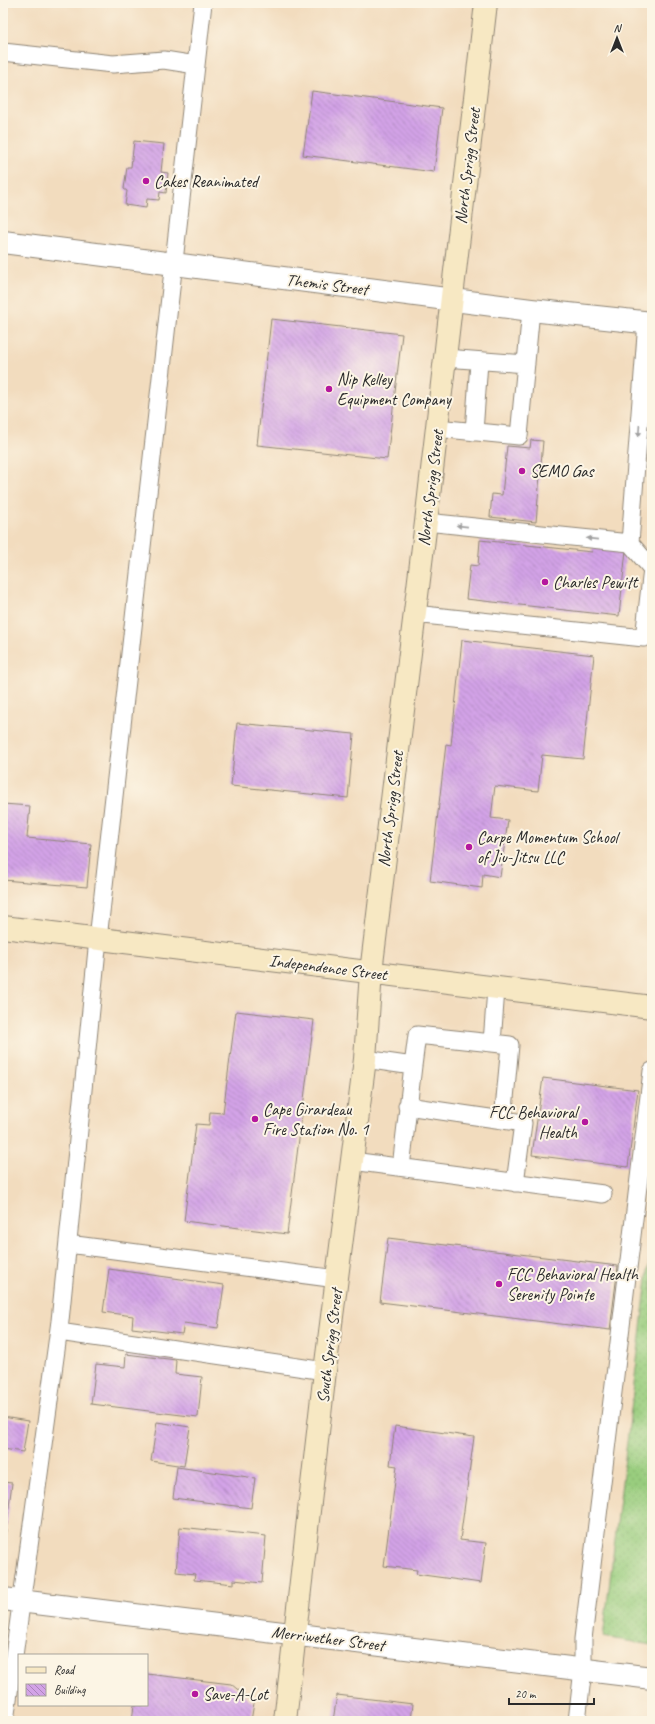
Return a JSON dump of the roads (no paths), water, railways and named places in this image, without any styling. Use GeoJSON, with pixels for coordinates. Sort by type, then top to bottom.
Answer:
{"type":"FeatureCollection","features":[{"type":"Feature","properties":{"kind":"main road","name":"North Sprigg Street"},"geometry":{"type":"LineString","coordinates":[[371,972],[426,522],[486,3]]}},
{"type":"Feature","properties":{"kind":"main road","name":"Independence Street"},"geometry":{"type":"LineString","coordinates":[[3,927],[371,972],[496,989],[652,1007]]}},
{"type":"Feature","properties":{"kind":"main road","name":"South Sprigg Street"},"geometry":{"type":"LineString","coordinates":[[285,1721],[325,1371],[364,1059],[371,972]]}},
{"type":"Feature","properties":{"kind":"street","name":"Themis Street"},"geometry":{"type":"LineString","coordinates":[[3,242],[531,310],[649,322]]}},
{"type":"Feature","properties":{"kind":"street","name":"Merriwether Street"},"geometry":{"type":"LineString","coordinates":[[12,1600],[652,1678]]}},
{"type":"Feature","properties":{"kind":"lane"},"geometry":{"type":"LineString","coordinates":[[5,1721],[12,1600],[59,1332],[98,939],[203,3]]}},
{"type":"Feature","properties":{"kind":"lane"},"geometry":{"type":"LineString","coordinates":[[3,52],[113,64],[164,60],[196,65]]}},
{"type":"Feature","properties":{"kind":"lane"},"geometry":{"type":"LineString","coordinates":[[436,428],[519,436],[531,310]]}},
{"type":"Feature","properties":{"kind":"lane"},"geometry":{"type":"LineString","coordinates":[[630,543],[649,322]]}},
{"type":"Feature","properties":{"kind":"lane"},"geometry":{"type":"LineString","coordinates":[[445,358],[479,362],[526,364]]}},
{"type":"Feature","properties":{"kind":"lane"},"geometry":{"type":"LineString","coordinates":[[474,432],[479,362]]}},
{"type":"Feature","properties":{"kind":"lane"},"geometry":{"type":"LineString","coordinates":[[414,614],[644,638],[652,569],[630,543],[426,522]]}},
{"type":"Feature","properties":{"kind":"lane"},"geometry":{"type":"LineString","coordinates":[[492,1043],[496,989]]}},
{"type":"Feature","properties":{"kind":"lane"},"geometry":{"type":"LineString","coordinates":[[401,1167],[407,1106],[417,1035],[510,1045],[503,1120]]}},
{"type":"Feature","properties":{"kind":"lane"},"geometry":{"type":"LineString","coordinates":[[364,1059],[413,1066]]}},
{"type":"Feature","properties":{"kind":"lane"},"geometry":{"type":"LineString","coordinates":[[577,1721],[583,1670],[583,1639],[652,1071]]}},
{"type":"Feature","properties":{"kind":"lane"},"geometry":{"type":"LineString","coordinates":[[407,1106],[523,1123],[515,1183]]}},
{"type":"Feature","properties":{"kind":"lane"},"geometry":{"type":"LineString","coordinates":[[352,1161],[603,1194]]}},
{"type":"Feature","properties":{"kind":"lane"},"geometry":{"type":"LineString","coordinates":[[68,1244],[337,1279]]}},
{"type":"Feature","properties":{"kind":"lane"},"geometry":{"type":"LineString","coordinates":[[59,1332],[325,1371]]}},
{"type":"Feature","properties":{"kind":"place","name":"Cakes Reanimated"},"geometry":{"type":"Point","coordinates":[146,181]}},
{"type":"Feature","properties":{"kind":"place","name":"Nip Kelley Equipment Company"},"geometry":{"type":"Point","coordinates":[329,389]}},
{"type":"Feature","properties":{"kind":"place","name":"SEMO Gas"},"geometry":{"type":"Point","coordinates":[522,471]}},
{"type":"Feature","properties":{"kind":"place","name":"Charles Pewitt"},"geometry":{"type":"Point","coordinates":[545,582]}},
{"type":"Feature","properties":{"kind":"place","name":"Carpe Momentum School of Jiu-Jitsu LLC"},"geometry":{"type":"Point","coordinates":[469,847]}},
{"type":"Feature","properties":{"kind":"place","name":"Cape Girardeau Fire Station No. 1"},"geometry":{"type":"Point","coordinates":[255,1119]}},
{"type":"Feature","properties":{"kind":"place","name":"FCC Behavioral Health"},"geometry":{"type":"Point","coordinates":[585,1122]}},
{"type":"Feature","properties":{"kind":"place","name":"FCC Behavioral Health Serenity Pointe"},"geometry":{"type":"Point","coordinates":[499,1284]}},
{"type":"Feature","properties":{"kind":"place","name":"Save-A-Lot"},"geometry":{"type":"Point","coordinates":[195,1694]}}]}
